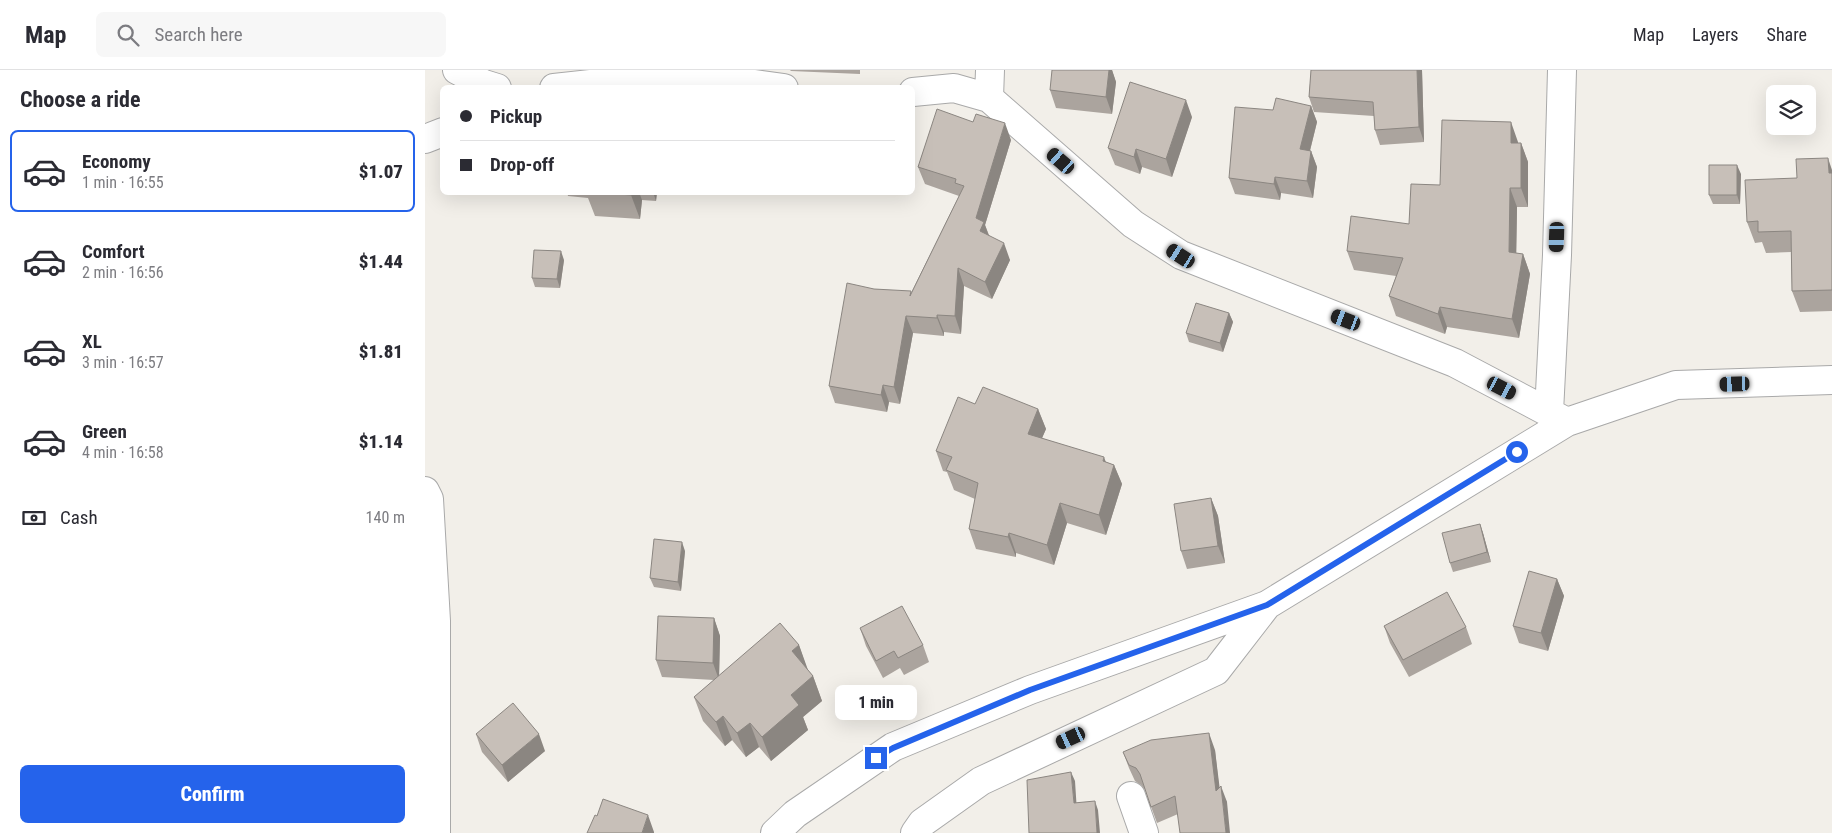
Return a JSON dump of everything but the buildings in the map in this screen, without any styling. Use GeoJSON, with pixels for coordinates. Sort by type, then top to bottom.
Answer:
{"type":"FeatureCollection","features":[{"type":"Feature","properties":{"kind":"street"},"geometry":{"type":"LineString","coordinates":[[457,70],[487,85]]}},
{"type":"Feature","properties":{"kind":"street"},"geometry":{"type":"LineString","coordinates":[[989,98],[990,70]]}},
{"type":"Feature","properties":{"kind":"street"},"geometry":{"type":"LineString","coordinates":[[1558,417],[1557,255],[1562,70]]}},
{"type":"Feature","properties":{"kind":"street"},"geometry":{"type":"LineString","coordinates":[[581,85],[680,74],[762,85]]}},
{"type":"Feature","properties":{"kind":"street"},"geometry":{"type":"LineString","coordinates":[[915,92],[954,88],[989,98],[1133,224],[1181,256],[1455,363],[1558,417]]}},
{"type":"Feature","properties":{"kind":"street"},"geometry":{"type":"LineString","coordinates":[[425,139],[440,133]]}},
{"type":"Feature","properties":{"kind":"street"},"geometry":{"type":"LineString","coordinates":[[775,833],[795,814],[893,748],[1030,690],[1267,605],[1558,417],[1676,385],[1832,380]]}},
{"type":"Feature","properties":{"kind":"street"},"geometry":{"type":"LineString","coordinates":[[425,491],[429,499],[436,620],[436,833]]}},
{"type":"Feature","properties":{"kind":"street"},"geometry":{"type":"LineString","coordinates":[[915,833],[922,823],[981,781],[1216,671],[1267,605]]}},
{"type":"Feature","properties":{"kind":"street"},"geometry":{"type":"LineString","coordinates":[[1131,796],[1144,833]]}},
{"type":"Feature","properties":{"kind":"route"},"geometry":{"type":"LineString","coordinates":[[876,758],[893,748],[1030,690],[1267,605],[1517,452]]}}]}
